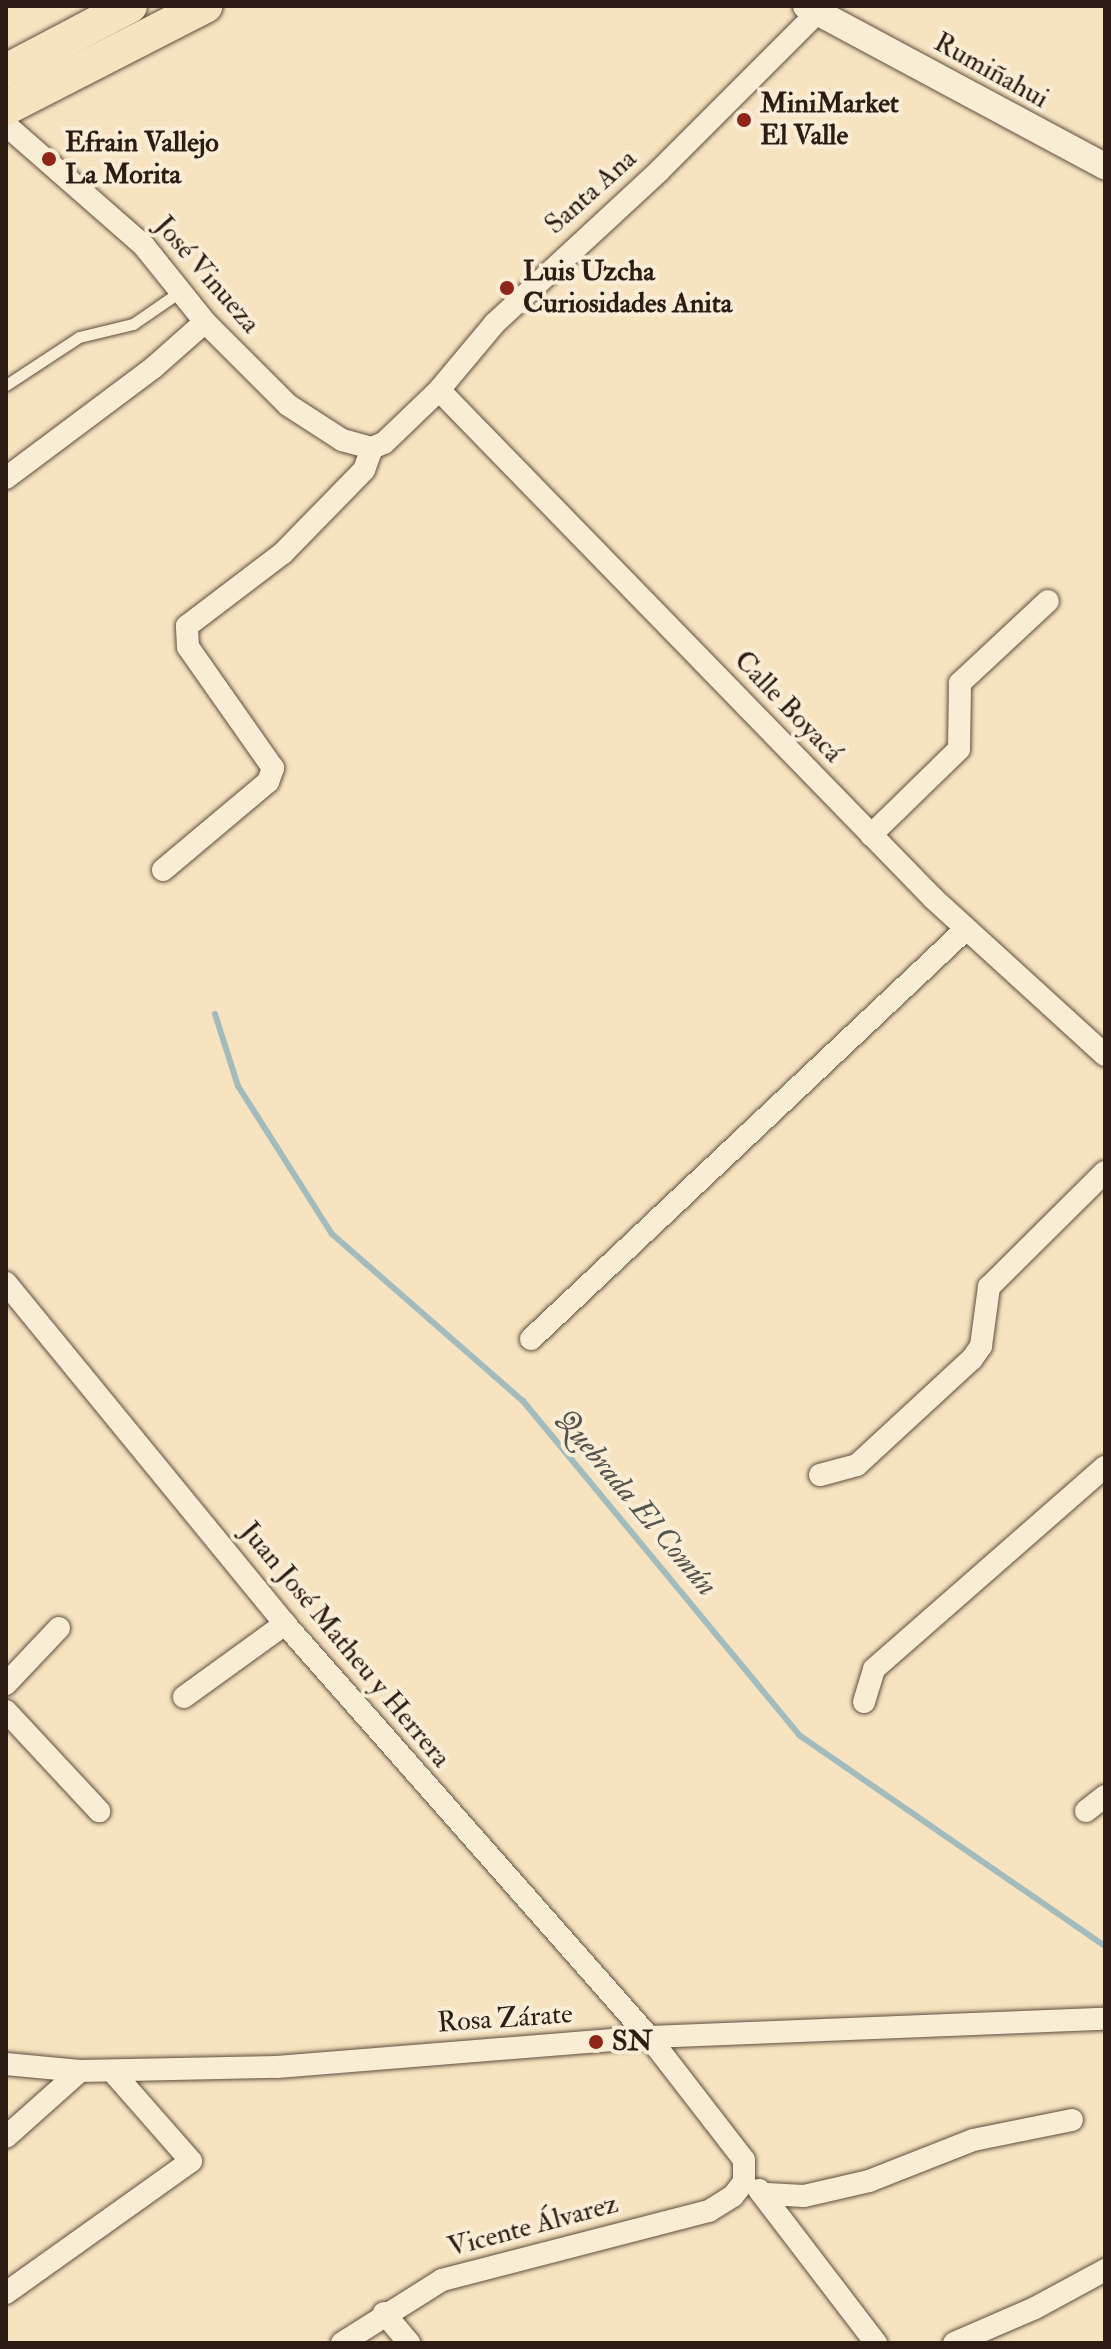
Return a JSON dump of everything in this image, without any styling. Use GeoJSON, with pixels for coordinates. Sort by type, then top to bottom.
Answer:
{"type":"FeatureCollection","features":[{"type":"Feature","properties":{"kind":"main road"},"geometry":{"type":"LineString","coordinates":[[6,71],[130,6]]}},
{"type":"Feature","properties":{"kind":"main road"},"geometry":{"type":"LineString","coordinates":[[6,108],[205,6]]}},
{"type":"Feature","properties":{"kind":"street","name":"Rumiñahui"},"geometry":{"type":"LineString","coordinates":[[811,10],[1105,166]]}},
{"type":"Feature","properties":{"kind":"street","name":"Santa Ana"},"geometry":{"type":"LineString","coordinates":[[163,870],[268,782],[273,768],[188,647],[187,626],[283,553],[364,470],[372,448],[439,390],[495,323],[659,171],[811,10]]}},
{"type":"Feature","properties":{"kind":"street","name":"José Vinueza"},"geometry":{"type":"LineString","coordinates":[[6,125],[144,246],[205,322],[288,405],[342,440],[372,448]]}},
{"type":"Feature","properties":{"kind":"street"},"geometry":{"type":"LineString","coordinates":[[6,478],[153,368],[205,322]]}},
{"type":"Feature","properties":{"kind":"street","name":"Calle Boyacá"},"geometry":{"type":"LineString","coordinates":[[439,390],[965,930],[1105,1055]]}},
{"type":"Feature","properties":{"kind":"street"},"geometry":{"type":"LineString","coordinates":[[871,835],[959,749],[960,683],[1048,601]]}},
{"type":"Feature","properties":{"kind":"street"},"geometry":{"type":"LineString","coordinates":[[531,1339],[965,930]]}},
{"type":"Feature","properties":{"kind":"street"},"geometry":{"type":"LineString","coordinates":[[820,1475],[864,1459],[972,1359],[981,1346],[989,1287],[1105,1172]]}},
{"type":"Feature","properties":{"kind":"street","name":"Juan José Matheu y Herrera"},"geometry":{"type":"LineString","coordinates":[[6,1283],[285,1624],[649,2037]]}},
{"type":"Feature","properties":{"kind":"street"},"geometry":{"type":"LineString","coordinates":[[864,1702],[874,1669],[1105,1467]]}},
{"type":"Feature","properties":{"kind":"street"},"geometry":{"type":"LineString","coordinates":[[184,1697],[285,1624]]}},
{"type":"Feature","properties":{"kind":"street"},"geometry":{"type":"LineString","coordinates":[[6,1684],[59,1628]]}},
{"type":"Feature","properties":{"kind":"street"},"geometry":{"type":"LineString","coordinates":[[6,1711],[99,1811]]}},
{"type":"Feature","properties":{"kind":"street"},"geometry":{"type":"LineString","coordinates":[[1086,1811],[1105,1796]]}},
{"type":"Feature","properties":{"kind":"street","name":"Rosa Zárate"},"geometry":{"type":"LineString","coordinates":[[6,2064],[80,2071],[277,2067],[649,2037],[1105,2019]]}},
{"type":"Feature","properties":{"kind":"street"},"geometry":{"type":"LineString","coordinates":[[649,2037],[744,2171],[767,2194],[876,2343]]}},
{"type":"Feature","properties":{"kind":"street"},"geometry":{"type":"LineString","coordinates":[[6,2137],[80,2071]]}},
{"type":"Feature","properties":{"kind":"street"},"geometry":{"type":"LineString","coordinates":[[6,2293],[191,2161],[112,2071]]}},
{"type":"Feature","properties":{"kind":"street"},"geometry":{"type":"LineString","coordinates":[[767,2194],[804,2196],[869,2181],[973,2140],[1072,2120]]}},
{"type":"Feature","properties":{"kind":"street","name":"Vicente Álvarez"},"geometry":{"type":"LineString","coordinates":[[342,2343],[384,2313],[442,2280],[709,2211],[733,2196],[744,2171]]}},
{"type":"Feature","properties":{"kind":"street"},"geometry":{"type":"LineString","coordinates":[[954,2343],[1035,2308],[1105,2270]]}},
{"type":"Feature","properties":{"kind":"street"},"geometry":{"type":"LineString","coordinates":[[384,2313],[409,2343]]}},
{"type":"Feature","properties":{"kind":"lane"},"geometry":{"type":"LineString","coordinates":[[6,385],[79,337],[133,324],[181,291]]}},
{"type":"Feature","properties":{"kind":"waterway","name":"Quebrada El Común"},"geometry":{"type":"LineString","coordinates":[[215,1014],[238,1086],[332,1234],[523,1401],[799,1735],[1105,1946]]}},
{"type":"Feature","properties":{"kind":"place","name":"MiniMarket El Valle"},"geometry":{"type":"Point","coordinates":[744,120]}},
{"type":"Feature","properties":{"kind":"place","name":"Efrain Vallejo La Morita"},"geometry":{"type":"Point","coordinates":[49,159]}},
{"type":"Feature","properties":{"kind":"place","name":"Luis Uzcha Curiosidades Anita"},"geometry":{"type":"Point","coordinates":[507,288]}},
{"type":"Feature","properties":{"kind":"place","name":"SN"},"geometry":{"type":"Point","coordinates":[596,2042]}}]}
